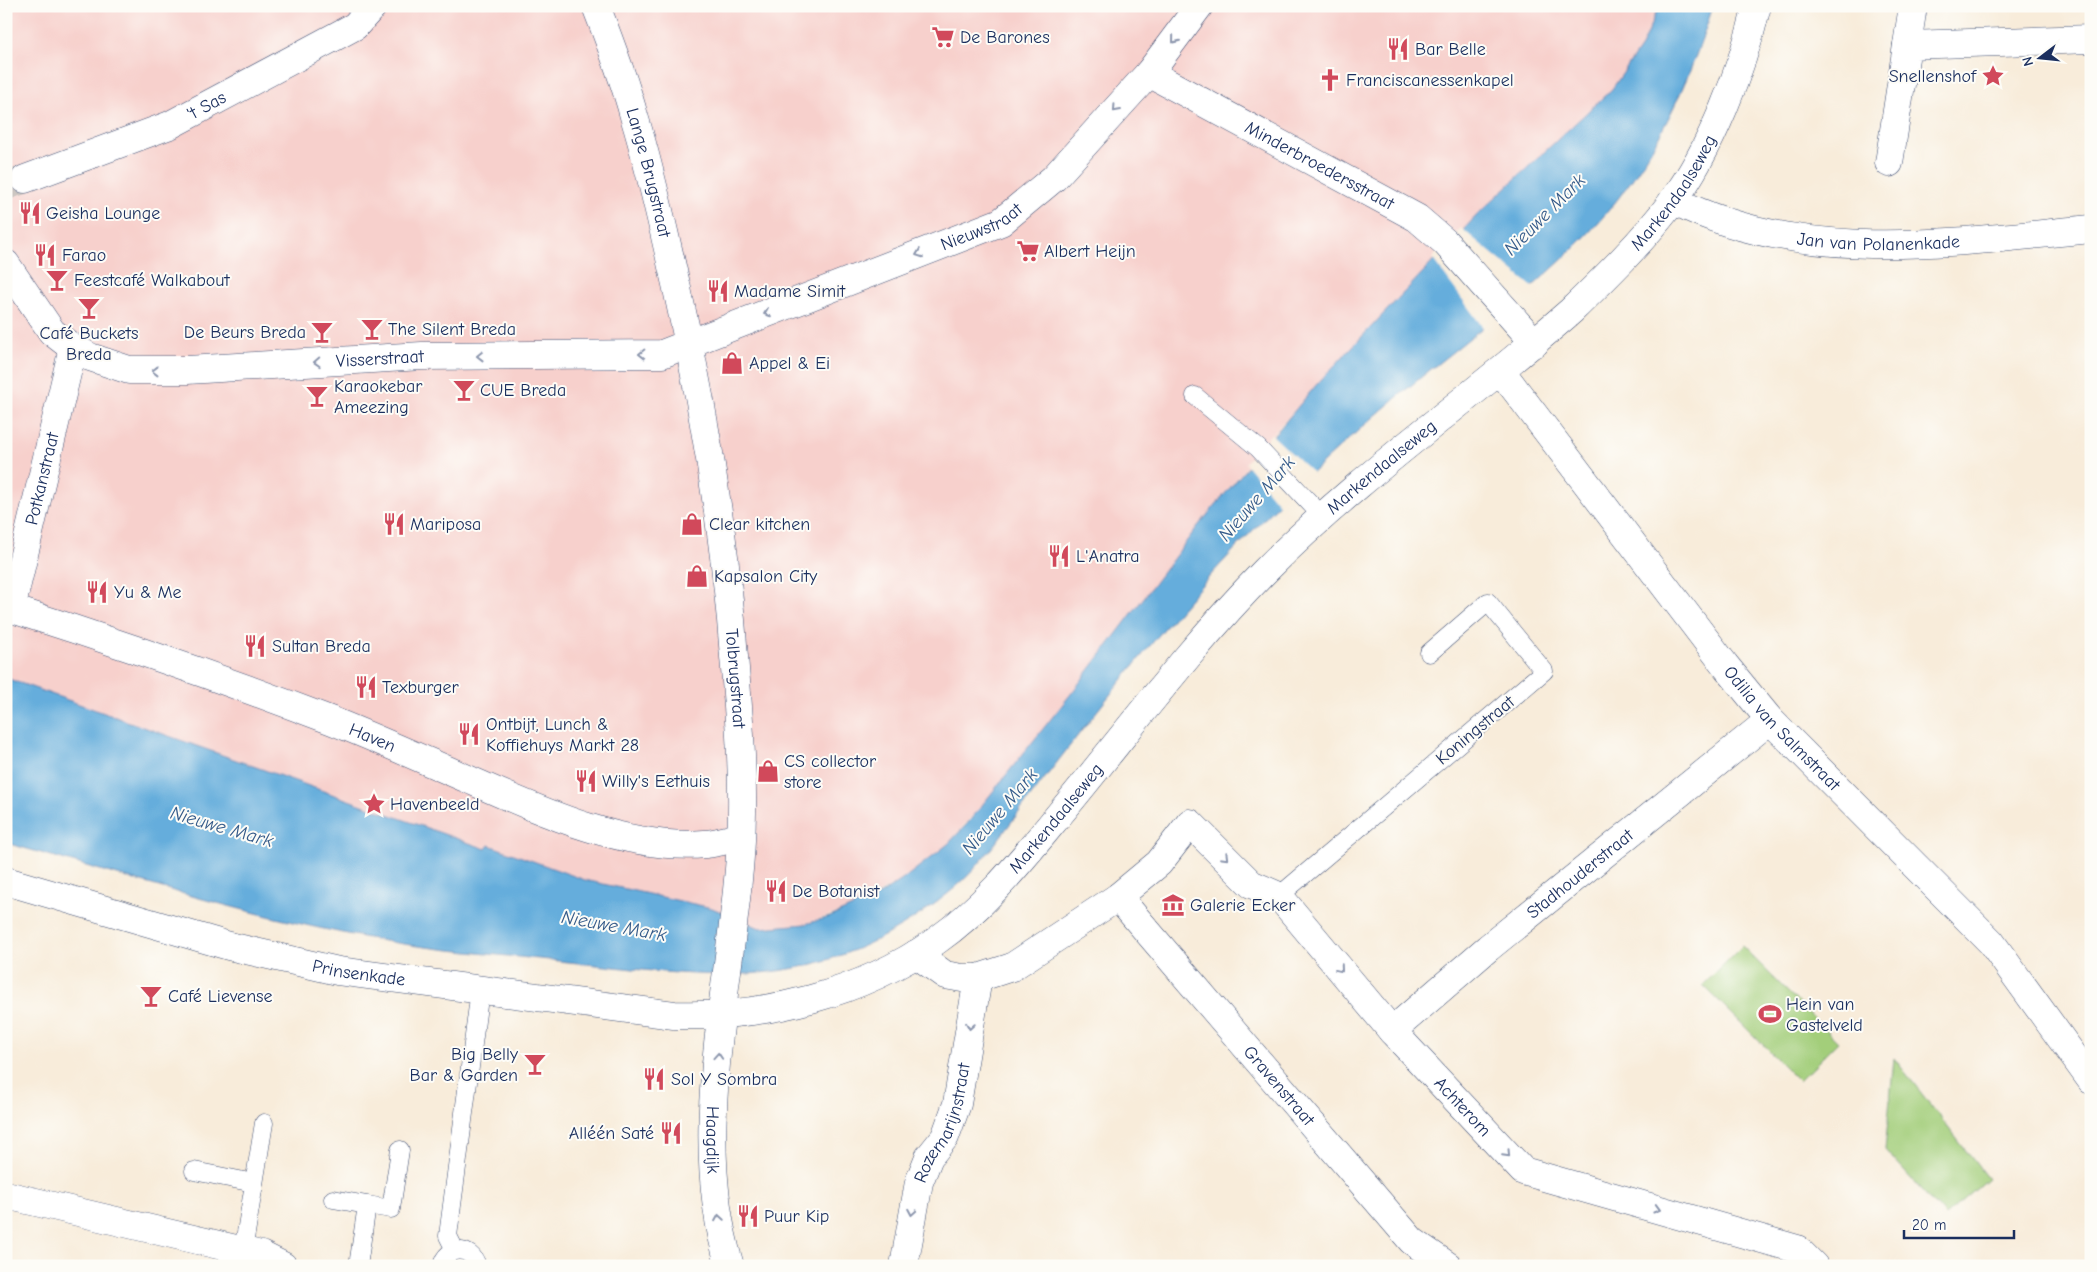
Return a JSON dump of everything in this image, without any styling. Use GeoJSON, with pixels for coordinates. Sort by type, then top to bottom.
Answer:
{"type":"FeatureCollection","features":[{"type":"Feature","properties":{"kind":"street","name":"'t Sas"},"geometry":{"type":"LineString","coordinates":[[25,179],[170,125],[355,26],[373,6]]}},
{"type":"Feature","properties":{"kind":"street","name":"Lange Brugstraat"},"geometry":{"type":"LineString","coordinates":[[596,6],[634,114],[657,200],[689,343]]}},
{"type":"Feature","properties":{"kind":"street","name":"Nieuwstraat"},"geometry":{"type":"LineString","coordinates":[[689,343],[1001,222],[1054,178],[1148,73],[1199,6]]}},
{"type":"Feature","properties":{"kind":"street","name":"Markendaalseweg"},"geometry":{"type":"LineString","coordinates":[[720,1014],[754,1011],[814,999],[870,977],[916,954],[963,920],[996,890],[1218,623],[1265,572],[1323,517],[1535,343],[1608,276],[1673,200],[1723,110],[1740,64],[1756,6]]}},
{"type":"Feature","properties":{"kind":"street"},"geometry":{"type":"LineString","coordinates":[[1889,163],[1913,6]]}},
{"type":"Feature","properties":{"kind":"street"},"geometry":{"type":"LineString","coordinates":[[1907,45],[2091,39]]}},
{"type":"Feature","properties":{"kind":"street","name":"Minderbroedersstraat"},"geometry":{"type":"LineString","coordinates":[[1148,73],[1417,218],[1445,242],[1535,343]]}},
{"type":"Feature","properties":{"kind":"street","name":"Jan van Polanenkade"},"geometry":{"type":"LineString","coordinates":[[1673,200],[1703,216],[1728,224],[1812,239],[1865,245],[1964,241],[2091,229]]}},
{"type":"Feature","properties":{"kind":"street"},"geometry":{"type":"LineString","coordinates":[[6,264],[39,316]]}},
{"type":"Feature","properties":{"kind":"street"},"geometry":{"type":"LineString","coordinates":[[6,287],[27,309],[39,316]]}},
{"type":"Feature","properties":{"kind":"street","name":"Visserstraat"},"geometry":{"type":"LineString","coordinates":[[39,316],[52,332],[73,348],[107,364],[128,370],[153,372],[422,356],[662,354],[689,343]]}},
{"type":"Feature","properties":{"kind":"street","name":"Tolbrugstraat"},"geometry":{"type":"LineString","coordinates":[[689,343],[712,460],[726,569],[736,680],[742,813],[727,981],[720,1014]]}},
{"type":"Feature","properties":{"kind":"street","name":"Potkanstraat"},"geometry":{"type":"LineString","coordinates":[[9,608],[73,348]]}},
{"type":"Feature","properties":{"kind":"street","name":"Odilia van Salmstraat"},"geometry":{"type":"LineString","coordinates":[[1501,371],[1725,665],[1770,720],[1991,942],[2086,1074]]}},
{"type":"Feature","properties":{"kind":"street","name":"Haven"},"geometry":{"type":"LineString","coordinates":[[9,608],[144,651],[269,696],[375,738],[571,822],[605,832],[663,842],[706,844],[740,837]]}},
{"type":"Feature","properties":{"kind":"street","name":"Stadhouderstraat"},"geometry":{"type":"LineString","coordinates":[[1392,1031],[1488,948],[1770,720]]}},
{"type":"Feature","properties":{"kind":"street","name":"Achterom"},"geometry":{"type":"LineString","coordinates":[[1118,897],[1159,863],[1190,823],[1251,884],[1279,896],[1392,1031],[1523,1171],[1798,1249],[1814,1266]]}},
{"type":"Feature","properties":{"kind":"street","name":"Prinsenkade"},"geometry":{"type":"LineString","coordinates":[[6,881],[229,946],[374,977],[674,1015],[720,1014]]}},
{"type":"Feature","properties":{"kind":"street"},"geometry":{"type":"LineString","coordinates":[[916,954],[945,975],[978,978],[1012,967],[1118,897]]}},
{"type":"Feature","properties":{"kind":"street","name":"Gravenstraat"},"geometry":{"type":"LineString","coordinates":[[1118,897],[1412,1241],[1448,1266]]}},
{"type":"Feature","properties":{"kind":"street","name":"Rozemarijnstraat"},"geometry":{"type":"LineString","coordinates":[[904,1266],[919,1182],[929,1157],[944,1137],[957,1104],[978,978]]}},
{"type":"Feature","properties":{"kind":"street","name":"Haagdijk"},"geometry":{"type":"LineString","coordinates":[[720,1014],[713,1161],[719,1223],[730,1266]]}},
{"type":"Feature","properties":{"kind":"street"},"geometry":{"type":"LineString","coordinates":[[6,1195],[37,1210],[196,1248],[243,1251],[261,1255],[278,1264]]}},
{"type":"Feature","properties":{"kind":"lane","name":"Markendaalseweg"},"geometry":{"type":"LineString","coordinates":[[1196,396],[1258,448],[1323,517]]}},
{"type":"Feature","properties":{"kind":"lane","name":"Koningstraat"},"geometry":{"type":"LineString","coordinates":[[1279,896],[1544,671],[1488,602],[1429,653]]}},
{"type":"Feature","properties":{"kind":"lane"},"geometry":{"type":"LineString","coordinates":[[455,1250],[448,1236],[480,990]]}},
{"type":"Feature","properties":{"kind":"lane"},"geometry":{"type":"LineString","coordinates":[[243,1251],[264,1123]]}},
{"type":"Feature","properties":{"kind":"lane"},"geometry":{"type":"LineString","coordinates":[[333,1199],[391,1209],[400,1150]]}},
{"type":"Feature","properties":{"kind":"lane"},"geometry":{"type":"LineString","coordinates":[[194,1171],[254,1183]]}},
{"type":"Feature","properties":{"kind":"lane"},"geometry":{"type":"LineString","coordinates":[[358,1266],[367,1205]]}},
{"type":"Feature","properties":{"kind":"lane"},"geometry":{"type":"LineString","coordinates":[[442,1266],[445,1257],[455,1250],[467,1252],[476,1260],[477,1266]]}},
{"type":"Feature","properties":{"kind":"shaded area"},"geometry":{"type":"Polygon","coordinates":[[[6,6],[1659,6],[1641,47],[1612,89],[1482,210],[1280,426],[1198,526],[1074,690],[994,791],[948,844],[902,880],[855,907],[805,924],[760,928],[712,908],[585,880],[489,845],[487,849],[6,678],[6,6]]]}},
{"type":"Feature","properties":{"kind":"green space","name":"Hein van Gastelveld"},"geometry":{"type":"Polygon","coordinates":[[[1742,946],[1838,1042],[1799,1081],[1703,985],[1742,946]]]}},
{"type":"Feature","properties":{"kind":"green space"},"geometry":{"type":"Polygon","coordinates":[[[1894,1058],[1988,1179],[1945,1216],[1885,1150],[1894,1058]]]}},
{"type":"Feature","properties":{"kind":"water","name":"Nieuwe Mark"},"geometry":{"type":"Polygon","coordinates":[[[1659,6],[1713,6],[1705,32],[1674,108],[1648,156],[1599,222],[1538,282],[1361,428],[1252,531],[1195,593],[1139,659],[973,871],[940,900],[886,935],[846,953],[805,966],[749,974],[720,975],[663,972],[470,952],[389,942],[318,928],[183,894],[6,843],[6,678],[486,849],[489,845],[585,880],[712,908],[760,928],[805,924],[830,917],[879,895],[902,880],[948,844],[967,824],[1074,690],[1198,526],[1317,384],[1482,210],[1612,89],[1641,47],[1659,6]]]}},
{"type":"Feature","properties":{"kind":"pier"},"geometry":{"type":"Polygon","coordinates":[[[1461,228],[1535,289],[1484,329],[1432,258],[1461,228]]]}},
{"type":"Feature","properties":{"kind":"pier"},"geometry":{"type":"Polygon","coordinates":[[[1271,434],[1314,474],[1281,507],[1245,463],[1271,434]]]}},
{"type":"Feature","properties":{"kind":"tunnel"},"geometry":{"type":"LineString","coordinates":[[6,186],[25,179]]}},
{"type":"Feature","properties":{"kind":"place","name":"De Barones"},"geometry":{"type":"Point","coordinates":[943,37]}},
{"type":"Feature","properties":{"kind":"place","name":"Bar Belle"},"geometry":{"type":"Point","coordinates":[1398,49]}},
{"type":"Feature","properties":{"kind":"place","name":"Snellenshof"},"geometry":{"type":"Point","coordinates":[1993,76]}},
{"type":"Feature","properties":{"kind":"place","name":"Franciscanessenkapel"},"geometry":{"type":"Point","coordinates":[1330,80]}},
{"type":"Feature","properties":{"kind":"place","name":"Geisha Lounge"},"geometry":{"type":"Point","coordinates":[30,213]}},
{"type":"Feature","properties":{"kind":"place","name":"Albert Heijn"},"geometry":{"type":"Point","coordinates":[1028,251]}},
{"type":"Feature","properties":{"kind":"place","name":"Farao"},"geometry":{"type":"Point","coordinates":[45,255]}},
{"type":"Feature","properties":{"kind":"place","name":"Feestcafé Walkabout"},"geometry":{"type":"Point","coordinates":[57,280]}},
{"type":"Feature","properties":{"kind":"place","name":"Madame Simit"},"geometry":{"type":"Point","coordinates":[718,291]}},
{"type":"Feature","properties":{"kind":"place","name":"Café Buckets Breda"},"geometry":{"type":"Point","coordinates":[89,308]}},
{"type":"Feature","properties":{"kind":"place","name":"The Silent Breda"},"geometry":{"type":"Point","coordinates":[372,329]}},
{"type":"Feature","properties":{"kind":"place","name":"De Beurs Breda"},"geometry":{"type":"Point","coordinates":[322,332]}},
{"type":"Feature","properties":{"kind":"place","name":"Appel & Ei"},"geometry":{"type":"Point","coordinates":[732,363]}},
{"type":"Feature","properties":{"kind":"place","name":"CUE Breda"},"geometry":{"type":"Point","coordinates":[464,390]}},
{"type":"Feature","properties":{"kind":"place","name":"Karaokebar Ameezing"},"geometry":{"type":"Point","coordinates":[317,396]}},
{"type":"Feature","properties":{"kind":"place","name":"Mariposa"},"geometry":{"type":"Point","coordinates":[394,524]}},
{"type":"Feature","properties":{"kind":"place","name":"Clear kitchen"},"geometry":{"type":"Point","coordinates":[692,524]}},
{"type":"Feature","properties":{"kind":"place","name":"L'Anatra"},"geometry":{"type":"Point","coordinates":[1059,556]}},
{"type":"Feature","properties":{"kind":"place","name":"Kapsalon City"},"geometry":{"type":"Point","coordinates":[697,576]}},
{"type":"Feature","properties":{"kind":"place","name":"Yu & Me"},"geometry":{"type":"Point","coordinates":[97,592]}},
{"type":"Feature","properties":{"kind":"place","name":"Sultan Breda"},"geometry":{"type":"Point","coordinates":[255,646]}},
{"type":"Feature","properties":{"kind":"place","name":"Texburger"},"geometry":{"type":"Point","coordinates":[366,687]}},
{"type":"Feature","properties":{"kind":"place","name":"Ontbijt, Lunch & Koffiehuys Markt 28"},"geometry":{"type":"Point","coordinates":[469,734]}},
{"type":"Feature","properties":{"kind":"place","name":"CS collector store"},"geometry":{"type":"Point","coordinates":[768,771]}},
{"type":"Feature","properties":{"kind":"place","name":"Willy's Eethuis"},"geometry":{"type":"Point","coordinates":[586,781]}},
{"type":"Feature","properties":{"kind":"place","name":"Havenbeeld"},"geometry":{"type":"Point","coordinates":[374,804]}},
{"type":"Feature","properties":{"kind":"place","name":"De Botanist"},"geometry":{"type":"Point","coordinates":[776,891]}},
{"type":"Feature","properties":{"kind":"place","name":"Galerie Ecker"},"geometry":{"type":"Point","coordinates":[1173,905]}},
{"type":"Feature","properties":{"kind":"place","name":"Café Lievense"},"geometry":{"type":"Point","coordinates":[151,996]}},
{"type":"Feature","properties":{"kind":"place","name":"Hein van Gastelveld"},"geometry":{"type":"Point","coordinates":[1770,1014]}},
{"type":"Feature","properties":{"kind":"place","name":"Big Belly Bar & Garden"},"geometry":{"type":"Point","coordinates":[535,1064]}},
{"type":"Feature","properties":{"kind":"place","name":"Sol Y Sombra"},"geometry":{"type":"Point","coordinates":[654,1079]}},
{"type":"Feature","properties":{"kind":"place","name":"Alléén Saté"},"geometry":{"type":"Point","coordinates":[671,1133]}},
{"type":"Feature","properties":{"kind":"place","name":"Puur Kip"},"geometry":{"type":"Point","coordinates":[748,1216]}}]}
